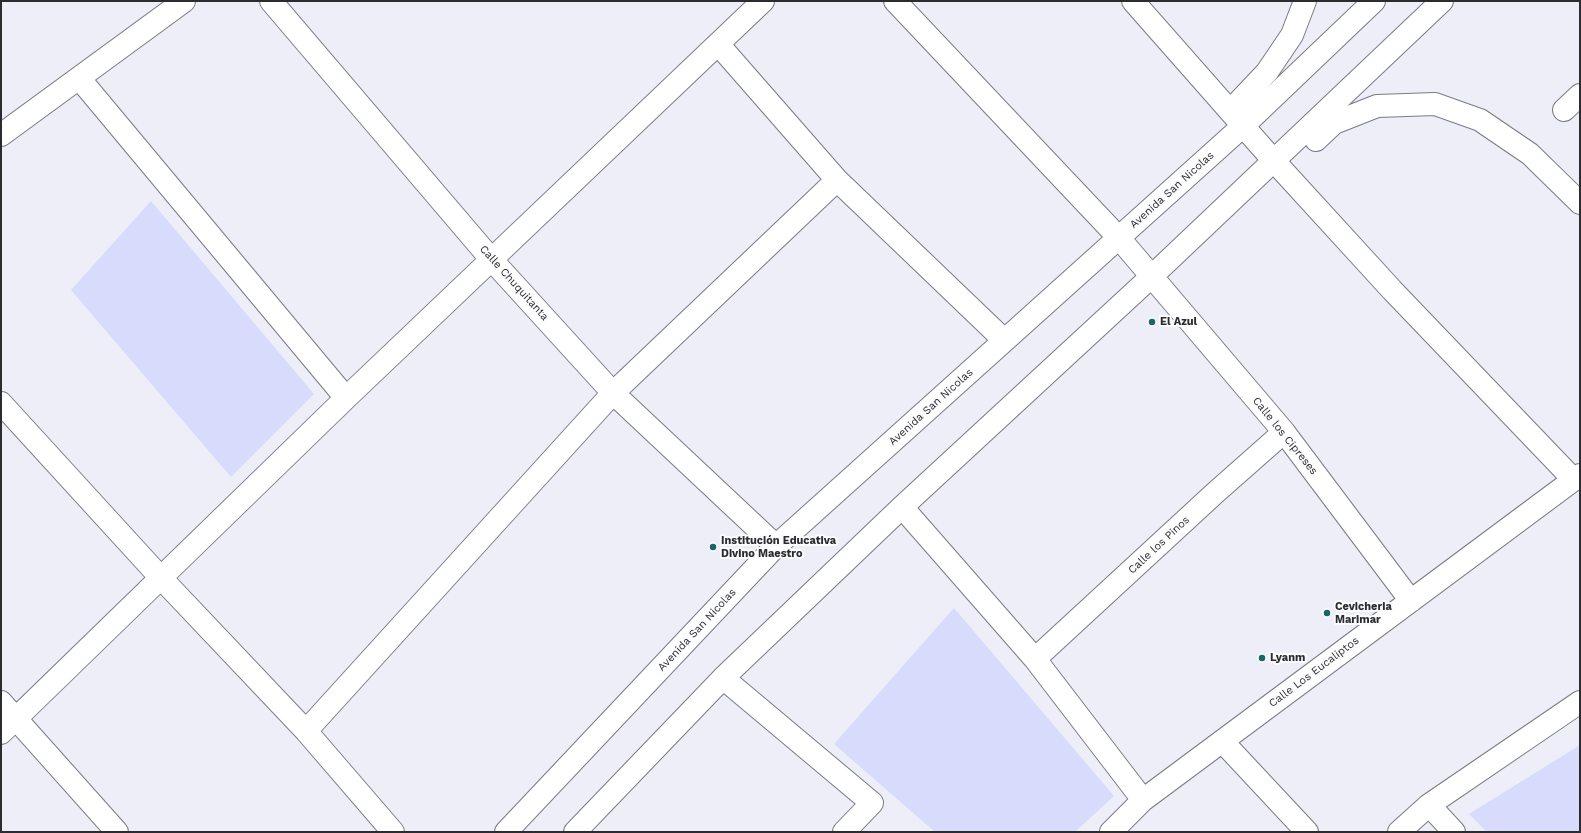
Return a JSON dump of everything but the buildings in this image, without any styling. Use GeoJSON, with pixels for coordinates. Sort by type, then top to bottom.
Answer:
{"type":"FeatureCollection","features":[{"type":"Feature","properties":{"kind":"street"},"geometry":{"type":"LineString","coordinates":[[1,135],[184,1]]}},
{"type":"Feature","properties":{"kind":"street","name":"Calle Chuquitanta"},"geometry":{"type":"LineString","coordinates":[[271,1],[491,259],[613,393],[776,546]]}},
{"type":"Feature","properties":{"kind":"street"},"geometry":{"type":"LineString","coordinates":[[8,725],[346,398],[763,1]]}},
{"type":"Feature","properties":{"kind":"street","name":"Calle los Cipreses"},"geometry":{"type":"LineString","coordinates":[[895,1],[1119,238],[1284,432],[1411,600]]}},
{"type":"Feature","properties":{"kind":"street"},"geometry":{"type":"LineString","coordinates":[[1133,1],[1279,166],[1392,290],[1577,478]]}},
{"type":"Feature","properties":{"kind":"street"},"geometry":{"type":"LineString","coordinates":[[1237,119],[1292,36],[1305,1]]}},
{"type":"Feature","properties":{"kind":"street","name":"Avenida San Nicolas"},"geometry":{"type":"LineString","coordinates":[[506,832],[776,546],[1119,238],[1237,119],[1374,1]]}},
{"type":"Feature","properties":{"kind":"street"},"geometry":{"type":"LineString","coordinates":[[1279,166],[1442,1]]}},
{"type":"Feature","properties":{"kind":"street"},"geometry":{"type":"LineString","coordinates":[[718,44],[837,180],[1004,340]]}},
{"type":"Feature","properties":{"kind":"street"},"geometry":{"type":"LineString","coordinates":[[80,78],[346,398]]}},
{"type":"Feature","properties":{"kind":"street"},"geometry":{"type":"LineString","coordinates":[[1564,110],[1580,95]]}},
{"type":"Feature","properties":{"kind":"street"},"geometry":{"type":"LineString","coordinates":[[575,832],[723,678],[902,507],[1151,277],[1279,166],[1334,123],[1377,106],[1435,104],[1480,120],[1530,154],[1580,203]]}},
{"type":"Feature","properties":{"kind":"street"},"geometry":{"type":"LineString","coordinates":[[306,731],[613,393],[837,180]]}},
{"type":"Feature","properties":{"kind":"street"},"geometry":{"type":"LineString","coordinates":[[1,403],[161,578],[306,731],[394,832]]}},
{"type":"Feature","properties":{"kind":"street","name":"Calle los Pinos"},"geometry":{"type":"LineString","coordinates":[[1035,659],[1215,493],[1284,432]]}},
{"type":"Feature","properties":{"kind":"street","name":"Calle Los Eucaliptos"},"geometry":{"type":"LineString","coordinates":[[1111,832],[1143,800],[1577,478]]}},
{"type":"Feature","properties":{"kind":"street"},"geometry":{"type":"LineString","coordinates":[[902,507],[1035,659],[1143,800]]}},
{"type":"Feature","properties":{"kind":"street"},"geometry":{"type":"LineString","coordinates":[[723,678],[872,803],[844,832]]}},
{"type":"Feature","properties":{"kind":"street"},"geometry":{"type":"LineString","coordinates":[[1,702],[8,725],[117,832]]}},
{"type":"Feature","properties":{"kind":"street"},"geometry":{"type":"LineString","coordinates":[[1399,832],[1429,805],[1580,702]]}},
{"type":"Feature","properties":{"kind":"street"},"geometry":{"type":"LineString","coordinates":[[1222,741],[1307,832]]}},
{"type":"Feature","properties":{"kind":"street"},"geometry":{"type":"LineString","coordinates":[[1429,805],[1454,832]]}},
{"type":"Feature","properties":{"kind":"shaded area"},"geometry":{"type":"Polygon","coordinates":[[[151,201],[314,394],[231,477],[71,290],[151,201]]]}},
{"type":"Feature","properties":{"kind":"shaded area"},"geometry":{"type":"Polygon","coordinates":[[[954,608],[1114,796],[1075,832],[935,832],[834,744],[954,608]]]}},
{"type":"Feature","properties":{"kind":"shaded area"},"geometry":{"type":"Polygon","coordinates":[[[1580,745],[1580,832],[1487,832],[1469,814],[1580,745]]]}},
{"type":"Feature","properties":{"kind":"place","name":"El Azul"},"geometry":{"type":"Point","coordinates":[1152,322]}},
{"type":"Feature","properties":{"kind":"place","name":"Institución Educativa Divino Maestro"},"geometry":{"type":"Point","coordinates":[713,547]}},
{"type":"Feature","properties":{"kind":"place","name":"Cevicheria Marimar"},"geometry":{"type":"Point","coordinates":[1327,613]}},
{"type":"Feature","properties":{"kind":"place","name":"Lyanm"},"geometry":{"type":"Point","coordinates":[1262,658]}}]}
